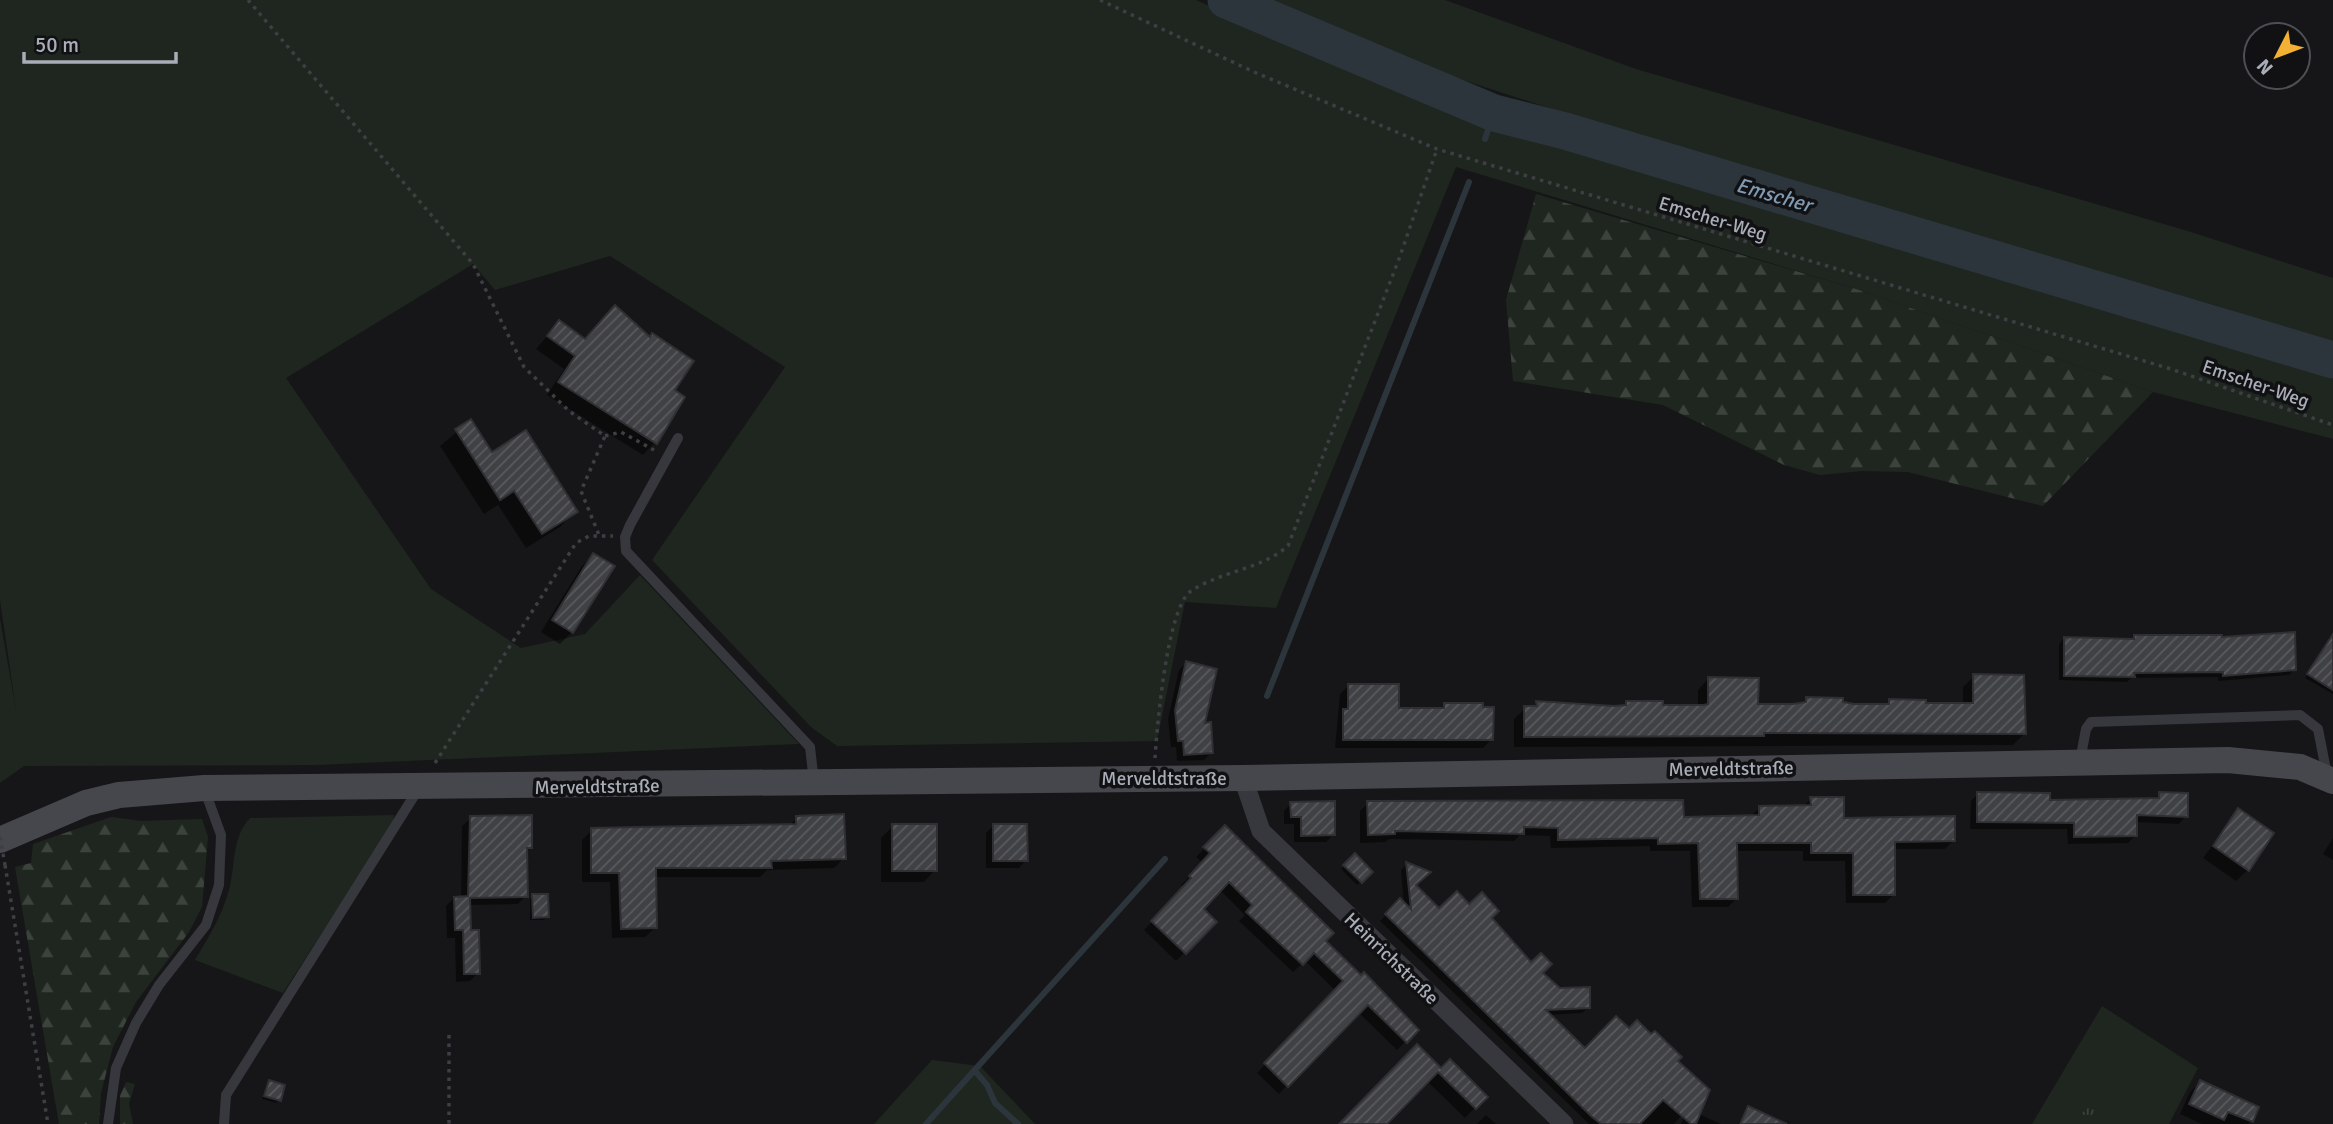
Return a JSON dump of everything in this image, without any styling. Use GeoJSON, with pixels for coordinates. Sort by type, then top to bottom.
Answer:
{"type":"FeatureCollection","features":[{"type":"Feature","properties":{"kind":"main road","name":"Merveldtstraße"},"geometry":{"type":"LineString","coordinates":[[2,848],[86,803],[119,794],[204,788],[1244,778],[2228,760],[2300,767],[2331,780]]}},
{"type":"Feature","properties":{"kind":"street","name":"Heinrichstraße"},"geometry":{"type":"LineString","coordinates":[[1244,778],[1261,831],[1564,1124]]}},
{"type":"Feature","properties":{"kind":"lane"},"geometry":{"type":"LineString","coordinates":[[678,438],[625,537],[626,551],[810,747],[814,783]]}},
{"type":"Feature","properties":{"kind":"lane"},"geometry":{"type":"LineString","coordinates":[[2080,762],[2085,729],[2091,722],[2300,715],[2318,729],[2331,780]]}},
{"type":"Feature","properties":{"kind":"lane"},"geometry":{"type":"LineString","coordinates":[[108,1124],[116,1068],[131,1034],[159,985],[206,925],[219,885],[221,835],[204,788]]}},
{"type":"Feature","properties":{"kind":"lane"},"geometry":{"type":"LineString","coordinates":[[224,1124],[226,1095],[419,788]]}},
{"type":"Feature","properties":{"kind":"path"},"geometry":{"type":"LineString","coordinates":[[248,0],[473,264],[524,367],[569,411],[605,436],[621,432],[668,457]]}},
{"type":"Feature","properties":{"kind":"path","name":"Emscher-Weg"},"geometry":{"type":"LineString","coordinates":[[1100,0],[1254,72],[1437,149],[2171,369],[2333,425]]}},
{"type":"Feature","properties":{"kind":"path"},"geometry":{"type":"LineString","coordinates":[[1154,778],[1157,724],[1166,661],[1179,605],[1189,592],[1275,557],[1288,546],[1399,259],[1437,149]]}},
{"type":"Feature","properties":{"kind":"path"},"geometry":{"type":"LineString","coordinates":[[599,535],[581,491],[605,436]]}},
{"type":"Feature","properties":{"kind":"path"},"geometry":{"type":"LineString","coordinates":[[419,788],[576,543],[599,535],[625,537]]}},
{"type":"Feature","properties":{"kind":"path"},"geometry":{"type":"LineString","coordinates":[[2,848],[48,1124]]}},
{"type":"Feature","properties":{"kind":"path"},"geometry":{"type":"LineString","coordinates":[[449,1035],[449,1124]]}},
{"type":"Feature","properties":{"kind":"green space"},"geometry":{"type":"Polygon","coordinates":[[[0,0],[1196,0],[1351,69],[1502,126],[2035,282],[2333,377],[2333,439],[2153,392],[1856,289],[1456,167],[1276,608],[1185,602],[1157,741],[837,746],[811,727],[652,560],[785,367],[610,256],[495,290],[473,264],[286,378],[431,589],[521,648],[585,634],[640,575],[799,744],[316,765],[24,766],[0,783],[0,619],[16,710],[0,600],[0,0]]]}},
{"type":"Feature","properties":{"kind":"green space"},"geometry":{"type":"Polygon","coordinates":[[[1265,0],[1445,0],[1636,69],[2191,232],[2333,278],[2333,345],[2217,306],[1698,156],[1432,70],[1265,0]]]}},
{"type":"Feature","properties":{"kind":"green space"},"geometry":{"type":"Polygon","coordinates":[[[1536,194],[1856,289],[2153,392],[2043,506],[1908,472],[1862,471],[1820,475],[1784,465],[1663,405],[1513,381],[1506,300],[1536,194]]]}},
{"type":"Feature","properties":{"kind":"green space"},"geometry":{"type":"Polygon","coordinates":[[[394,815],[393,823],[283,993],[195,960],[223,909],[237,843],[250,818],[394,815]]]}},
{"type":"Feature","properties":{"kind":"green space"},"geometry":{"type":"Polygon","coordinates":[[[111,817],[141,821],[202,819],[208,837],[202,907],[189,932],[136,1002],[113,1047],[101,1093],[99,1124],[59,1124],[15,867],[31,863],[33,844],[111,817]]]}},
{"type":"Feature","properties":{"kind":"green space"},"geometry":{"type":"Polygon","coordinates":[[[2102,1006],[2198,1068],[2169,1124],[2032,1124],[2102,1006]]]}},
{"type":"Feature","properties":{"kind":"green space"},"geometry":{"type":"Polygon","coordinates":[[[932,1060],[980,1066],[1035,1124],[874,1124],[932,1060]]]}},
{"type":"Feature","properties":{"kind":"green space"},"geometry":{"type":"Polygon","coordinates":[[[126,1082],[135,1084],[129,1104],[133,1124],[120,1124],[120,1096],[126,1082]]]}},
{"type":"Feature","properties":{"kind":"green space"},"geometry":{"type":"Polygon","coordinates":[[[2101,1098],[2120,1119],[2115,1124],[2077,1124],[2078,1116],[2101,1098]]]}},
{"type":"Feature","properties":{"kind":"building"},"geometry":{"type":"Polygon","coordinates":[[[615,305],[650,337],[652,333],[694,361],[675,390],[685,397],[657,444],[558,382],[575,356],[547,336],[559,320],[585,339],[615,305]]]}},
{"type":"Feature","properties":{"kind":"building"},"geometry":{"type":"Polygon","coordinates":[[[471,419],[492,452],[526,430],[578,512],[542,534],[514,491],[500,500],[455,429],[471,419]]]}},
{"type":"Feature","properties":{"kind":"building"},"geometry":{"type":"Polygon","coordinates":[[[593,553],[615,566],[573,633],[552,620],[593,553]]]}},
{"type":"Feature","properties":{"kind":"building"},"geometry":{"type":"Polygon","coordinates":[[[2295,632],[2296,670],[2223,676],[2223,672],[2134,673],[2135,677],[2064,676],[2064,637],[2134,639],[2134,635],[2222,637],[2295,632]]]}},
{"type":"Feature","properties":{"kind":"building"},"geometry":{"type":"Polygon","coordinates":[[[2333,634],[2333,690],[2307,674],[2333,634]]]}},
{"type":"Feature","properties":{"kind":"building"},"geometry":{"type":"Polygon","coordinates":[[[1186,661],[1217,669],[1205,723],[1211,722],[1213,753],[1184,755],[1183,741],[1178,741],[1175,710],[1186,661]]]}},
{"type":"Feature","properties":{"kind":"building"},"geometry":{"type":"Polygon","coordinates":[[[1973,674],[2024,675],[2026,734],[1764,733],[1764,736],[1524,737],[1524,706],[1537,706],[1536,701],[1614,706],[1626,705],[1626,701],[1704,705],[1708,704],[1708,677],[1759,678],[1758,704],[1793,704],[1806,702],[1806,697],[1843,698],[1843,702],[1854,704],[1889,704],[1889,699],[1926,700],[1926,703],[1973,703],[1973,674]]]}},
{"type":"Feature","properties":{"kind":"building"},"geometry":{"type":"Polygon","coordinates":[[[1348,684],[1399,684],[1399,708],[1444,708],[1444,703],[1483,703],[1483,707],[1494,707],[1493,740],[1343,740],[1343,709],[1348,709],[1348,684]]]}},
{"type":"Feature","properties":{"kind":"building"},"geometry":{"type":"Polygon","coordinates":[[[1977,792],[2050,793],[2050,800],[2159,798],[2159,792],[2188,793],[2188,817],[2137,815],[2137,836],[2074,837],[2074,823],[1977,822],[1977,792]]]}},
{"type":"Feature","properties":{"kind":"building"},"geometry":{"type":"Polygon","coordinates":[[[1810,797],[1844,797],[1844,818],[1955,816],[1955,841],[1895,842],[1895,895],[1853,895],[1853,853],[1811,853],[1811,843],[1737,843],[1738,899],[1700,899],[1698,843],[1658,844],[1658,838],[1558,840],[1558,828],[1524,827],[1524,834],[1395,831],[1395,834],[1368,835],[1367,801],[1683,800],[1684,817],[1759,815],[1759,806],[1811,805],[1810,797]]]}},
{"type":"Feature","properties":{"kind":"building"},"geometry":{"type":"Polygon","coordinates":[[[1335,801],[1335,835],[1301,836],[1301,817],[1291,817],[1290,802],[1335,801]]]}},
{"type":"Feature","properties":{"kind":"building"},"geometry":{"type":"Polygon","coordinates":[[[2238,808],[2274,833],[2249,871],[2213,846],[2238,808]]]}},
{"type":"Feature","properties":{"kind":"building"},"geometry":{"type":"Polygon","coordinates":[[[844,814],[846,859],[771,861],[772,868],[656,868],[657,928],[621,929],[619,873],[591,873],[591,828],[796,824],[796,816],[844,814]]]}},
{"type":"Feature","properties":{"kind":"building"},"geometry":{"type":"Polygon","coordinates":[[[532,815],[532,848],[527,848],[528,897],[470,898],[471,930],[479,930],[480,974],[464,974],[463,930],[455,930],[454,897],[468,896],[470,816],[532,815]]]}},
{"type":"Feature","properties":{"kind":"building"},"geometry":{"type":"Polygon","coordinates":[[[892,824],[937,824],[937,871],[892,871],[892,824]]]}},
{"type":"Feature","properties":{"kind":"building"},"geometry":{"type":"Polygon","coordinates":[[[993,824],[1027,824],[1028,861],[993,861],[993,824]]]}},
{"type":"Feature","properties":{"kind":"building"},"geometry":{"type":"Polygon","coordinates":[[[1225,825],[1334,933],[1326,941],[1361,975],[1364,972],[1419,1030],[1407,1043],[1368,1005],[1288,1087],[1264,1063],[1343,981],[1314,953],[1303,965],[1246,912],[1252,905],[1229,882],[1204,909],[1217,922],[1186,954],[1151,921],[1191,878],[1189,876],[1210,853],[1203,847],[1225,825]]]}},
{"type":"Feature","properties":{"kind":"building"},"geometry":{"type":"Polygon","coordinates":[[[1355,853],[1373,872],[1362,883],[1343,865],[1355,853]]]}},
{"type":"Feature","properties":{"kind":"building"},"geometry":{"type":"Polygon","coordinates":[[[1406,862],[1431,872],[1416,885],[1439,908],[1457,891],[1469,904],[1482,892],[1499,911],[1492,918],[1531,962],[1541,953],[1552,964],[1543,973],[1560,988],[1590,987],[1590,1008],[1546,1010],[1585,1048],[1616,1016],[1629,1028],[1637,1020],[1651,1034],[1655,1031],[1682,1057],[1678,1061],[1710,1090],[1696,1124],[1691,1124],[1663,1100],[1640,1124],[1601,1124],[1591,1116],[1385,914],[1400,898],[1411,909],[1406,862]]]}},
{"type":"Feature","properties":{"kind":"building"},"geometry":{"type":"Polygon","coordinates":[[[532,894],[548,894],[549,917],[533,918],[532,894]]]}},
{"type":"Feature","properties":{"kind":"building"},"geometry":{"type":"Polygon","coordinates":[[[1417,1044],[1441,1068],[1450,1059],[1488,1097],[1476,1109],[1438,1072],[1387,1124],[1339,1124],[1417,1044]]]}},
{"type":"Feature","properties":{"kind":"building"},"geometry":{"type":"Polygon","coordinates":[[[269,1080],[285,1085],[281,1101],[264,1096],[269,1080]]]}},
{"type":"Feature","properties":{"kind":"building"},"geometry":{"type":"Polygon","coordinates":[[[2200,1080],[2259,1107],[2253,1122],[2228,1112],[2224,1120],[2189,1104],[2200,1080]]]}},
{"type":"Feature","properties":{"kind":"building"},"geometry":{"type":"Polygon","coordinates":[[[1748,1106],[1787,1124],[1740,1124],[1748,1106]]]}},
{"type":"Feature","properties":{"kind":"waterway","name":"Emscher"},"geometry":{"type":"LineString","coordinates":[[1226,0],[1494,113],[1565,131],[2333,360]]}},
{"type":"Feature","properties":{"kind":"waterway"},"geometry":{"type":"LineString","coordinates":[[1485,139],[1494,113]]}},
{"type":"Feature","properties":{"kind":"waterway"},"geometry":{"type":"LineString","coordinates":[[1267,696],[1469,182]]}},
{"type":"Feature","properties":{"kind":"waterway"},"geometry":{"type":"LineString","coordinates":[[926,1124],[1165,859]]}},
{"type":"Feature","properties":{"kind":"waterway"},"geometry":{"type":"LineString","coordinates":[[975,1071],[987,1085],[995,1103],[1018,1124]]}}]}
